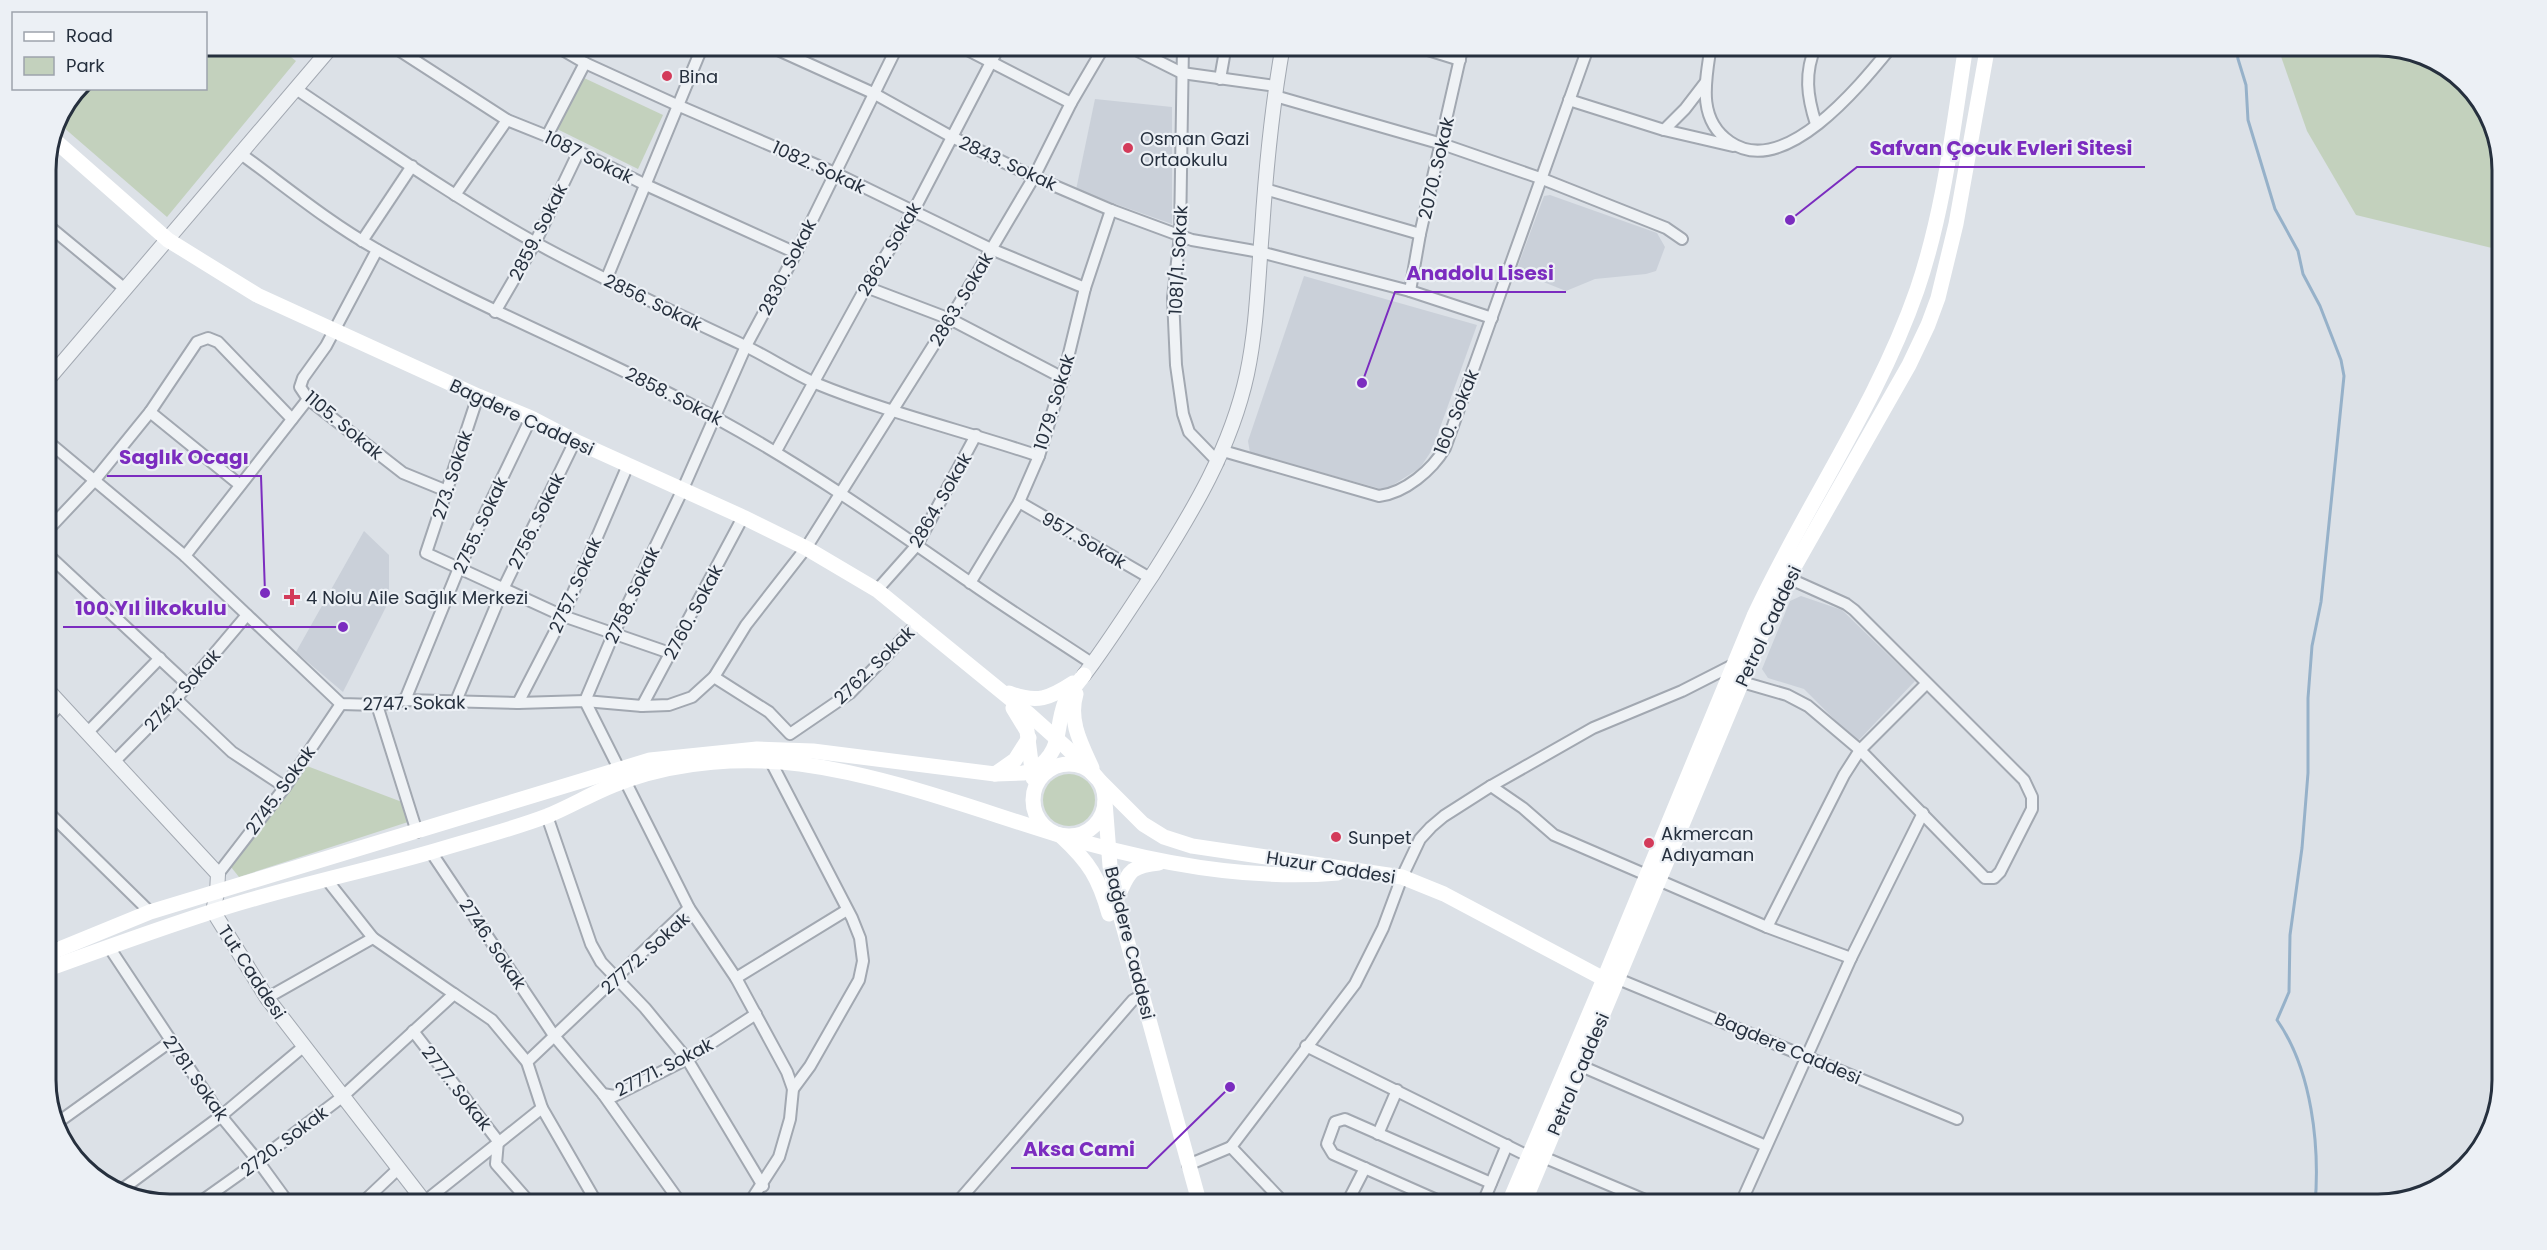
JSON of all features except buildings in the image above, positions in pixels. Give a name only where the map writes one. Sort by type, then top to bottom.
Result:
[{"type":"main road","points":[[1653,878],[1735,664],[1775,571],[1867,402],[1896,342],[1916,292],[1933,241],[1944,190],[1964,56]]},
{"type":"main road","name":"Petrol Caddesi","points":[[1525,1195],[1535,1156],[1581,1066],[1611,979],[1653,878],[1788,578],[1910,364],[1933,312],[1956,224],[1986,56]]},
{"type":"main road","name":"Bagdere Caddesi","points":[[58,143],[168,240],[257,295],[531,418],[575,441],[806,548],[877,590],[998,689]]},
{"type":"main road","points":[[998,689],[1024,699],[1046,698],[1057,694],[1089,669]]},
{"type":"main road","points":[[1032,772],[1049,758],[1058,739],[1065,702],[1089,669]]},
{"type":"main road","points":[[998,689],[1024,723],[1029,738],[1034,791],[1033,805],[1037,818],[1047,829],[1060,835],[1074,836],[1087,831],[1101,816],[1105,802],[1103,788],[1077,732],[1073,716],[1075,696],[1089,669]]},
{"type":"main road","points":[[998,689],[1058,739],[1096,776]]},
{"type":"main road","points":[[994,774],[1015,760],[1029,738]]},
{"type":"main road","points":[[56,966],[213,911],[431,852],[547,816],[650,760],[758,748],[994,774],[1032,772],[1071,764],[1084,767],[1096,776]]},
{"type":"main road","points":[[56,951],[150,912],[576,785],[622,774],[711,763],[801,764],[899,785],[1060,835],[1172,862],[1233,871],[1303,876],[1371,871]]},
{"type":"main road","points":[[1034,791],[1040,778],[1050,769]]},
{"type":"main road","name":"Huzur Caddesi","points":[[1096,776],[1139,821],[1160,835],[1178,842],[1402,877],[1444,894],[1611,979]]},
{"type":"main road","name":"Bağdere Caddesi","points":[[1105,802],[1108,848],[1116,900],[1138,997]]},
{"type":"main road","name":"Bağdere Caddesi","points":[[1060,835],[1082,856],[1097,878],[1155,1048],[1188,1165],[1193,1195]]},
{"type":"main road","points":[[1116,900],[1135,868],[1141,865],[1172,862]]},
{"type":"main road","points":[[1514,1195],[1535,1156],[1611,979]]},
{"type":"street","points":[[56,370],[324,56]]},
{"type":"street","name":"1087 Sokak","points":[[408,56],[507,120],[548,136],[646,185],[796,253]]},
{"type":"street","name":"1082. Sokak","points":[[573,56],[677,105],[835,173],[991,249],[1085,288]]},
{"type":"street","points":[[606,280],[698,56]]},
{"type":"street","name":"2843. Sokak","points":[[800,56],[952,137],[1034,177],[1111,210],[1192,240],[1260,252],[1410,291],[1492,318]]},
{"type":"street","name":"2830. Sokak","points":[[682,491],[746,346],[796,253],[892,56]]},
{"type":"street","points":[[977,56],[1071,103]]},
{"type":"street","name":"2862. Sokak","points":[[776,451],[866,287],[913,212],[994,56]]},
{"type":"street","name":"2863. Sokak","points":[[806,548],[890,411],[950,319],[1034,177],[1071,103],[1099,56]]},
{"type":"street","points":[[1147,56],[1182,74],[1276,91],[1442,144],[1540,178],[1666,228],[1682,239]]},
{"type":"street","name":"1081/1. Sokak","points":[[1183,56],[1180,235],[1173,298],[1176,365],[1183,414],[1189,432],[1220,456]]},
{"type":"street","points":[[1220,80],[1224,56]]},
{"type":"street","points":[[1089,669],[1116,632],[1184,525],[1220,456],[1234,422],[1247,374],[1256,312],[1265,189],[1282,56]]},
{"type":"street","points":[[1447,56],[1460,60]]},
{"type":"street","name":"2070. Sokak","points":[[1410,291],[1420,234],[1461,56]]},
{"type":"street","name":"160. Sokak","points":[[1220,456],[1379,496],[1391,493],[1430,471],[1442,455],[1583,56]]},
{"type":"street","points":[[1710,56],[1706,102],[1713,124],[1729,142],[1746,150]]},
{"type":"street","points":[[1812,56],[1807,85],[1816,124]]},
{"type":"street","points":[[1569,100],[1664,129],[1746,150],[1764,152],[1782,147],[1816,124],[1853,92],[1884,56]]},
{"type":"street","points":[[548,136],[585,63]]},
{"type":"street","points":[[1664,129],[1682,112],[1706,82]]},
{"type":"street","name":"2856. Sokak","points":[[296,89],[455,195],[535,243],[606,280],[746,346],[814,382],[890,411],[976,435],[1039,456]]},
{"type":"street","points":[[455,195],[507,120]]},
{"type":"street","name":"2859. Sokak","points":[[495,312],[535,243],[579,151]]},
{"type":"street","name":"2858. Sokak","points":[[241,154],[377,250],[495,312],[587,352],[714,416],[776,451],[840,491],[1089,669]]},
{"type":"street","points":[[362,241],[412,166]]},
{"type":"street","points":[[1265,189],[1420,234]]},
{"type":"street","name":"1079. Sokak","points":[[970,583],[1019,502],[1039,456],[1064,378],[1085,288],[1111,210]]},
{"type":"street","points":[[56,234],[125,289]]},
{"type":"street","points":[[334,331],[377,250]]},
{"type":"street","points":[[866,287],[950,319],[1064,378]]},
{"type":"street","name":"1105. Sokak","points":[[334,331],[303,378],[300,387],[308,399],[403,473],[447,491]]},
{"type":"street","points":[[56,521],[94,481],[150,412],[197,342],[208,338],[218,342],[292,419]]},
{"type":"street","name":"273. Sokak","points":[[459,568],[426,553],[478,396]]},
{"type":"street","points":[[185,556],[308,399]]},
{"type":"street","points":[[150,412],[240,486]]},
{"type":"street","name":"2755. Sokak","points":[[405,700],[459,568],[531,418]]},
{"type":"street","name":"2864. Sokak","points":[[877,590],[917,545],[976,435]]},
{"type":"street","name":"2756. Sokak","points":[[456,701],[503,589],[575,441]]},
{"type":"street","name":"2747. Sokak","points":[[56,448],[185,556],[341,704],[377,705],[405,700],[518,703],[585,700],[642,706],[669,705],[692,697],[714,677]]},
{"type":"street","name":"2757. Sokak","points":[[518,703],[563,616],[628,465]]},
{"type":"street","name":"2758. Sokak","points":[[585,700],[613,635],[682,491]]},
{"type":"street","name":"957. Sokak","points":[[1019,502],[1150,578]]},
{"type":"street","name":"2760. Sokak","points":[[642,706],[743,518]]},
{"type":"street","points":[[791,750],[790,734],[769,712],[714,677],[746,625],[806,548]]},
{"type":"street","points":[[56,562],[188,685]]},
{"type":"street","points":[[459,568],[563,616],[670,653]]},
{"type":"street","points":[[1742,682],[1787,695],[1802,702],[1860,750],[1989,880],[1994,879],[2000,872],[2032,809],[2032,797],[2024,780],[1846,604],[1788,578]]},
{"type":"street","name":"2742. Sokak","points":[[114,762],[176,699],[247,615]]},
{"type":"street","name":"2762. Sokak","points":[[790,734],[850,693],[918,622]]},
{"type":"street","points":[[87,733],[159,658]]},
{"type":"street","points":[[1188,1165],[1230,1147],[1354,984],[1366,965],[1383,928],[1402,877],[1420,839],[1431,827],[1491,786],[1593,728],[1682,690],[1735,664]]},
{"type":"street","points":[[1767,927],[1844,775],[1860,750],[1926,684]]},
{"type":"street","points":[[56,699],[218,874]]},
{"type":"street","points":[[176,699],[232,752],[285,787]]},
{"type":"street","points":[[585,700],[690,908]]},
{"type":"street","points":[[56,709],[61,704]]},
{"type":"street","name":"2745. Sokak","points":[[218,874],[285,787],[341,704]]},
{"type":"street","points":[[377,705],[417,832]]},
{"type":"street","points":[[756,1195],[784,1145],[793,1089],[810,1066],[859,980],[863,960],[860,938],[847,910],[771,762]]},
{"type":"street","points":[[1491,786],[1523,808],[1554,835],[1767,927],[1851,957]]},
{"type":"street","points":[[1744,1195],[1851,957],[1869,926],[1923,813]]},
{"type":"street","points":[[547,816],[591,944],[601,962],[645,1008],[687,1059],[763,1186]]},
{"type":"street","points":[[56,821],[150,912]]},
{"type":"street","name":"2746. Sokak","points":[[431,852],[555,1037]]},
{"type":"street","name":"Tut Caddesi","points":[[218,874],[213,911],[267,998],[419,1195]]},
{"type":"street","points":[[327,880],[373,938],[492,1020],[527,1062],[542,1108],[592,1195]]},
{"type":"street","name":"27772. Sokak","points":[[527,1062],[690,908],[736,978],[787,1072],[793,1089]]},
{"type":"street","points":[[736,978],[847,910]]},
{"type":"street","points":[[267,998],[373,938]]},
{"type":"street","name":"2781. Sokak","points":[[109,947],[221,1116],[283,1195]]},
{"type":"street","name":"Bagdere Caddesi","points":[[1611,979],[1807,1056],[1958,1119]]},
{"type":"street","name":"2720. Sokak","points":[[212,1195],[342,1097],[454,994]]},
{"type":"street","points":[[964,1195],[1138,997]]},
{"type":"street","name":"27771. Sokak","points":[[555,1037],[603,1094],[614,1096],[687,1059],[756,1014]]},
{"type":"street","name":"2777. Sokak","points":[[413,1030],[498,1141],[496,1164],[523,1195]]},
{"type":"street","points":[[63,1119],[171,1042]]},
{"type":"street","points":[[1305,1046],[1507,1145],[1632,1195]]},
{"type":"street","points":[[127,1186],[221,1116],[303,1047]]},
{"type":"street","points":[[1581,1066],[1766,1146]]},
{"type":"street","points":[[1378,1134],[1398,1090]]},
{"type":"street","points":[[603,1094],[675,1195]]},
{"type":"street","points":[[434,1195],[498,1141],[542,1108]]},
{"type":"street","points":[[1426,1195],[1329,1150],[1327,1144],[1335,1122],[1345,1119],[1491,1183]]},
{"type":"street","points":[[1486,1195],[1507,1145]]},
{"type":"street","points":[[1230,1147],[1276,1195]]},
{"type":"street","points":[[1354,1195],[1365,1168]]},
{"type":"street","points":[[371,1195],[398,1169]]},
{"type":"shaded area","name":"Osman Gazi Ortaokulu","points":[[1095,99],[1172,107],[1172,224],[1076,190]]},
{"type":"shaded area","points":[[1550,195],[1657,233],[1665,247],[1656,271],[1595,279],[1566,291],[1516,271],[1544,196]]},
{"type":"shaded area","points":[[1304,276],[1477,325],[1432,450],[1420,468],[1385,490],[1250,453],[1248,441]]},
{"type":"shaded area","points":[[364,531],[389,555],[389,601],[343,692],[296,652]]},
{"type":"shaded area","points":[[1801,596],[1842,610],[1915,681],[1857,742],[1804,689],[1768,678],[1762,669],[1790,601]]},
{"type":"green space","points":[[207,56],[290,56],[296,61],[167,217],[64,127],[79,100],[88,90],[207,90]]},
{"type":"green space","points":[[2281,56],[2392,56],[2421,64],[2441,75],[2463,94],[2480,119],[2485,133],[2491,162],[2491,248],[2356,215],[2307,131]]},
{"type":"green space","points":[[582,77],[663,115],[638,169],[557,129]]},
{"type":"green space","points":[[307,766],[402,802],[408,822],[239,877],[231,867]]},
{"type":"green space","points":[[1064,774],[1074,774],[1088,781],[1095,800],[1088,819],[1074,826],[1064,826],[1054,822],[1047,815],[1043,805],[1043,795],[1047,785],[1054,778]]},
{"type":"waterway","points":[[2238,56],[2246,85],[2248,120],[2275,209],[2298,251],[2303,274],[2320,306],[2341,360],[2344,376],[2321,602],[2312,646],[2308,698],[2308,773],[2302,848],[2290,935],[2289,992],[2277,1020],[2289,1040],[2306,1085],[2314,1134],[2315,1195]]},
{"type":"place","name":"Bina","points":[[667,76]]},
{"type":"place","name":"Osman Gazi Ortaokulu","points":[[1128,148]]},
{"type":"place","name":"Safvan Çocuk Evleri Sitesi","points":[[1790,220]]},
{"type":"place","name":"Anadolu Lisesi","points":[[1362,383]]},
{"type":"place","name":"Saglık Ocagı","points":[[265,593]]},
{"type":"place","name":"4 Nolu Aile Sağlık Merkezi","points":[[292,597]]},
{"type":"place","name":"100.Yıl İlkokulu","points":[[343,627]]},
{"type":"place","name":"Sunpet","points":[[1336,837]]},
{"type":"place","name":"Akmercan Adıyaman","points":[[1649,843]]},
{"type":"place","name":"Aksa Cami","points":[[1230,1087]]}]
